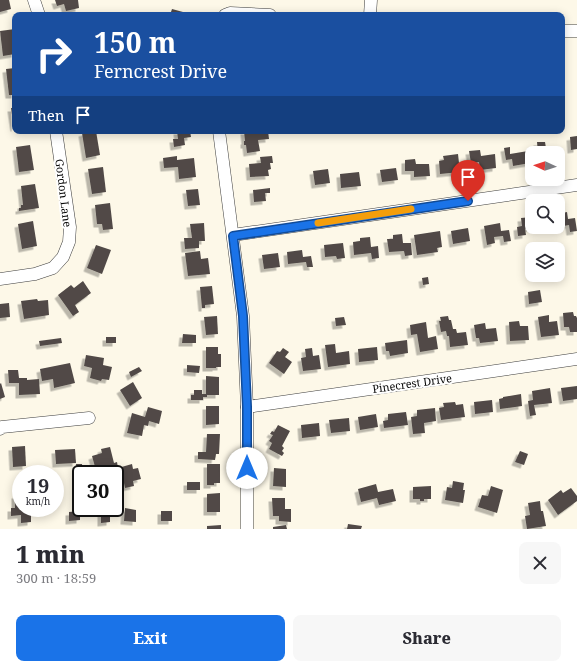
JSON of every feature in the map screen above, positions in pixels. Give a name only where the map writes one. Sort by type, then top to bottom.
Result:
[{"type":"street","points":[[34,0],[38,12]]},
{"type":"street","points":[[370,12],[371,0]]},
{"type":"street","points":[[565,30],[577,31]]},
{"type":"street","name":"Gordon Lane","points":[[0,279],[35,274],[53,268],[63,256],[69,242],[70,226],[56,134]]},
{"type":"street","points":[[219,134],[243,316],[247,407],[247,529]]},
{"type":"street","points":[[233,236],[577,185]]},
{"type":"street","name":"Pinecrest Drive","points":[[247,407],[577,359]]},
{"type":"street","points":[[0,429],[2,427],[89,418]]},
{"type":"building","points":[[0,0],[9,0],[11,9],[0,12]]},
{"type":"building","points":[[55,0],[78,0],[79,8],[66,11],[64,4],[57,6]]},
{"type":"building","points":[[172,9],[183,12],[171,12]]},
{"type":"building","points":[[12,29],[12,54],[3,56],[0,31]]},
{"type":"building","points":[[12,68],[12,95],[9,95],[6,69]]},
{"type":"building","points":[[82,134],[96,134],[100,155],[86,158]]},
{"type":"building","points":[[177,134],[190,134],[191,137],[184,138],[185,145],[174,147],[173,139],[178,139]]},
{"type":"building","points":[[244,134],[268,134],[269,139],[258,140],[260,151],[247,153],[246,145],[244,145]]},
{"type":"building","points":[[577,136],[577,149],[571,150],[570,137]]},
{"type":"building","points":[[537,142],[545,142],[546,146],[537,146]]},
{"type":"building","points":[[30,145],[34,170],[19,172],[16,147]]},
{"type":"building","points":[[510,147],[510,154],[525,152],[525,164],[513,166],[512,159],[506,160],[504,148]]},
{"type":"building","points":[[480,150],[481,156],[495,154],[496,168],[480,170],[479,162],[471,163],[469,151]]},
{"type":"building","points":[[458,154],[460,172],[440,174],[439,161],[444,160],[443,156]]},
{"type":"building","points":[[177,156],[177,160],[194,158],[196,177],[179,179],[178,167],[164,168],[163,158]]},
{"type":"building","points":[[272,156],[273,163],[270,163],[271,169],[268,170],[269,176],[250,177],[249,164],[261,163],[260,157]]},
{"type":"building","points":[[415,159],[416,164],[429,164],[430,176],[414,177],[414,171],[405,171],[405,160]]},
{"type":"building","points":[[103,167],[106,192],[92,194],[88,169]]},
{"type":"building","points":[[396,168],[398,180],[382,182],[380,170]]},
{"type":"building","points":[[328,169],[330,183],[315,185],[313,171]]},
{"type":"building","points":[[359,172],[361,186],[341,188],[340,174]]},
{"type":"building","points":[[35,184],[39,208],[19,211],[21,205],[23,205],[21,186]]},
{"type":"building","points":[[270,188],[270,193],[265,193],[266,201],[254,202],[253,190]]},
{"type":"building","points":[[198,189],[200,205],[188,206],[186,190]]},
{"type":"building","points":[[110,203],[113,229],[103,230],[102,224],[97,224],[95,205]]},
{"type":"building","points":[[565,212],[567,212],[568,219],[575,218],[577,231],[570,232],[569,225],[565,226]]},
{"type":"building","points":[[521,218],[525,218],[526,235],[518,236],[517,227],[522,226]]},
{"type":"building","points":[[33,221],[37,246],[22,249],[18,224]]},
{"type":"building","points":[[204,223],[205,241],[199,241],[199,248],[185,249],[184,238],[192,238],[190,224]]},
{"type":"building","points":[[500,223],[501,231],[509,230],[511,241],[504,242],[503,236],[494,237],[495,243],[487,245],[484,226]]},
{"type":"building","points":[[468,228],[470,241],[453,244],[451,231]]},
{"type":"building","points":[[440,231],[442,247],[437,248],[438,252],[417,255],[414,235]]},
{"type":"building","points":[[402,234],[403,243],[411,243],[412,255],[405,256],[404,251],[389,252],[387,239],[393,239],[393,235]]},
{"type":"building","points":[[370,237],[371,247],[378,246],[379,258],[372,259],[371,253],[354,255],[353,242],[360,241],[360,238]]},
{"type":"building","points":[[343,243],[345,258],[337,259],[336,256],[325,257],[324,245]]},
{"type":"building","points":[[96,245],[111,250],[102,274],[87,268]]},
{"type":"building","points":[[302,250],[303,257],[311,256],[313,267],[307,267],[306,262],[288,264],[287,252]]},
{"type":"building","points":[[200,251],[201,259],[208,258],[210,274],[188,276],[185,253]]},
{"type":"building","points":[[278,253],[280,267],[264,269],[262,255]]},
{"type":"building","points":[[428,277],[429,284],[423,285],[422,278]]},
{"type":"building","points":[[83,281],[91,293],[75,305],[79,312],[73,316],[58,295],[71,285],[74,288]]},
{"type":"building","points":[[212,286],[214,304],[205,305],[205,308],[202,308],[200,287]]},
{"type":"building","points":[[540,290],[542,302],[529,304],[528,292]]},
{"type":"building","points":[[37,299],[38,301],[48,300],[49,315],[24,319],[21,301]]},
{"type":"building","points":[[9,303],[10,317],[0,318],[0,304]]},
{"type":"building","points":[[573,312],[574,316],[577,318],[577,332],[570,332],[569,327],[564,327],[563,313]]},
{"type":"building","points":[[549,315],[549,322],[557,321],[559,335],[541,337],[538,317]]},
{"type":"building","points":[[217,316],[218,334],[206,335],[204,317]]},
{"type":"building","points":[[448,316],[449,320],[451,320],[453,329],[456,329],[457,333],[466,332],[468,345],[450,347],[449,336],[447,336],[446,331],[441,332],[439,321],[441,321],[440,317]]},
{"type":"building","points":[[344,317],[346,325],[336,326],[335,318]]},
{"type":"building","points":[[519,321],[520,326],[528,326],[529,340],[510,341],[509,322]]},
{"type":"building","points":[[426,322],[428,338],[436,336],[438,349],[420,352],[417,334],[411,335],[410,325]]},
{"type":"building","points":[[485,323],[486,329],[496,328],[498,341],[480,343],[479,338],[476,338],[474,325]]},
{"type":"building","points":[[183,334],[196,335],[196,343],[182,343]]},
{"type":"building","points":[[106,337],[116,337],[116,343],[106,343]]},
{"type":"building","points":[[61,338],[62,343],[40,346],[39,341]]},
{"type":"building","points":[[407,340],[408,353],[390,356],[389,351],[386,351],[385,343]]},
{"type":"building","points":[[335,344],[336,353],[349,351],[350,364],[328,367],[325,345]]},
{"type":"building","points":[[206,347],[218,347],[218,354],[221,354],[221,367],[206,368]]},
{"type":"building","points":[[377,347],[378,360],[359,362],[358,349]]},
{"type":"building","points":[[283,348],[289,352],[285,357],[292,362],[284,374],[269,363],[277,351],[280,352]]},
{"type":"building","points":[[312,348],[313,356],[319,355],[321,369],[303,371],[301,358],[306,357],[305,349]]},
{"type":"building","points":[[86,355],[104,358],[103,365],[112,367],[109,380],[102,379],[101,381],[90,378],[92,368],[84,366]]},
{"type":"building","points":[[70,363],[75,383],[54,388],[53,379],[42,381],[40,369]]},
{"type":"building","points":[[187,365],[200,366],[199,373],[187,372]]},
{"type":"building","points":[[139,367],[142,371],[131,377],[129,372]]},
{"type":"building","points":[[8,370],[18,370],[19,378],[27,378],[27,380],[39,379],[40,394],[19,395],[19,383],[9,383]]},
{"type":"building","points":[[206,376],[219,377],[219,395],[207,395],[207,397],[203,397],[203,400],[191,400],[191,395],[194,395],[194,390],[202,390],[202,394],[206,394]]},
{"type":"building","points":[[133,382],[142,398],[130,406],[120,390]]},
{"type":"building","points":[[1,383],[5,397],[0,399],[0,384]]},
{"type":"building","points":[[577,386],[577,399],[563,401],[561,388]]},
{"type":"building","points":[[550,388],[552,403],[534,405],[536,415],[530,416],[528,401],[533,400],[532,391]]},
{"type":"building","points":[[521,394],[522,406],[500,409],[499,399]]},
{"type":"building","points":[[492,400],[493,412],[475,414],[474,402]]},
{"type":"building","points":[[455,402],[456,405],[463,404],[465,417],[441,420],[439,408],[444,407],[443,403]]},
{"type":"building","points":[[206,406],[219,406],[219,424],[206,425]]},
{"type":"building","points":[[148,407],[162,411],[159,424],[149,421],[148,426],[144,425],[142,436],[127,433],[132,413],[145,417]]},
{"type":"building","points":[[435,408],[436,421],[424,423],[425,433],[413,434],[411,417],[417,416],[417,410]]},
{"type":"building","points":[[406,412],[408,425],[384,428],[383,421],[388,420],[388,414]]},
{"type":"building","points":[[376,414],[378,427],[360,430],[358,417]]},
{"type":"building","points":[[349,418],[350,431],[331,433],[329,420]]},
{"type":"building","points":[[319,423],[320,436],[302,438],[301,425]]},
{"type":"building","points":[[278,425],[290,431],[282,446],[284,448],[282,451],[284,453],[282,456],[269,449],[272,443],[269,441],[273,435],[270,434],[272,431],[274,432]]},
{"type":"building","points":[[207,434],[220,434],[219,454],[216,454],[215,460],[198,459],[198,452],[206,452]]},
{"type":"building","points":[[25,446],[26,465],[13,465],[12,447]]},
{"type":"building","points":[[110,447],[114,463],[117,462],[118,465],[94,465],[92,456],[102,453],[101,449]]},
{"type":"building","points":[[75,449],[76,463],[56,464],[55,450]]},
{"type":"building","points":[[520,451],[528,454],[524,465],[515,462]]},
{"type":"building","points":[[132,464],[133,469],[138,468],[141,479],[133,481],[134,486],[125,488],[124,466]]},
{"type":"building","points":[[207,464],[220,464],[220,483],[207,485]]},
{"type":"building","points":[[274,468],[286,469],[286,487],[273,486]]},
{"type":"building","points":[[453,481],[464,483],[463,490],[465,490],[463,503],[445,500],[447,487],[452,488]]},
{"type":"building","points":[[187,482],[200,482],[200,490],[187,490]]},
{"type":"building","points":[[376,484],[378,492],[393,489],[396,501],[379,505],[377,498],[361,502],[358,489]]},
{"type":"building","points":[[431,486],[431,499],[424,499],[424,501],[420,501],[420,499],[413,499],[413,487]]},
{"type":"building","points":[[491,486],[503,490],[497,513],[478,507],[482,495],[488,496]]},
{"type":"building","points":[[571,488],[577,496],[577,501],[558,515],[548,500],[561,490],[563,493]]},
{"type":"building","points":[[220,493],[220,512],[207,512],[207,494]]},
{"type":"building","points":[[272,498],[285,498],[285,509],[291,509],[291,522],[279,521],[279,516],[273,516]]},
{"type":"building","points":[[540,501],[541,511],[543,511],[546,526],[527,529],[525,516],[530,515],[528,503]]},
{"type":"building","points":[[125,508],[136,510],[136,522],[124,521]]},
{"type":"building","points":[[161,511],[172,511],[172,521],[161,521]]},
{"type":"building","points":[[69,512],[72,512],[72,517],[80,517],[80,520],[69,521]]},
{"type":"building","points":[[21,517],[31,517],[31,522],[21,523]]},
{"type":"building","points":[[101,517],[110,517],[110,522],[101,523]]},
{"type":"building","points":[[348,524],[362,526],[361,529],[347,529]]},
{"type":"building","points":[[221,525],[221,529],[207,529],[207,526]]},
{"type":"building","points":[[286,525],[287,529],[273,529],[273,527]]},
{"type":"slow traffic","points":[[318,223],[411,209]]},
{"type":"route","points":[[247,468],[247,407],[243,316],[233,236],[468,201]]}]
